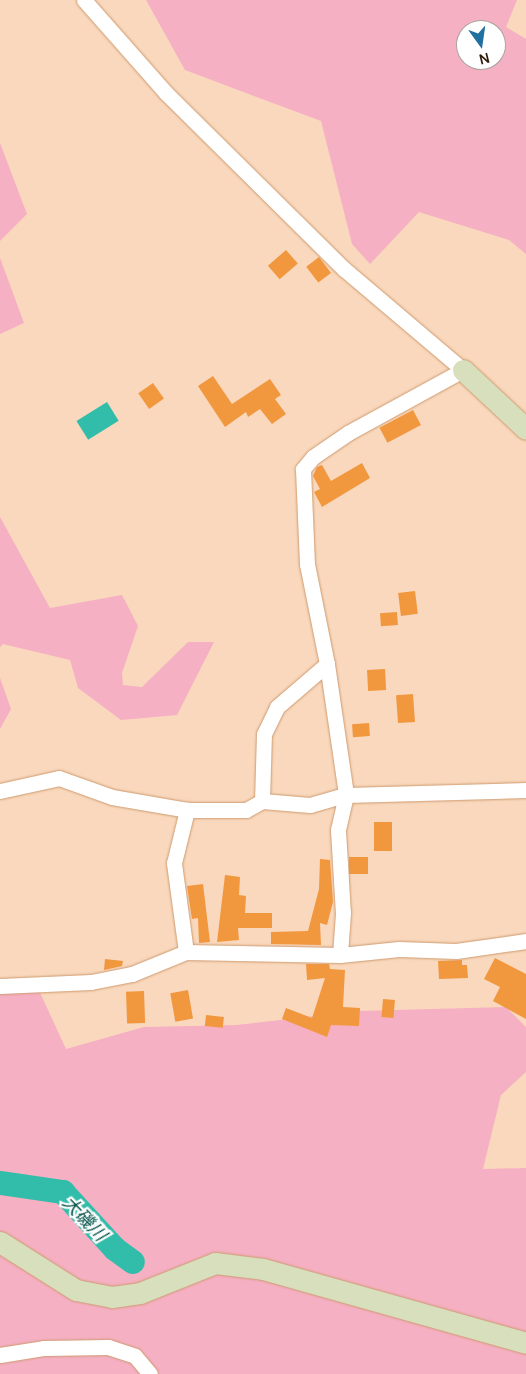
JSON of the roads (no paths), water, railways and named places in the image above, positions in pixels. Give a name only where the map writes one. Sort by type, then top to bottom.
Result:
[{"type":"street","points":[[84,0],[166,93],[344,269],[462,370],[526,429]]},
{"type":"street","points":[[340,955],[343,913],[338,830],[346,795],[327,664],[307,564],[304,469],[313,458],[348,433],[462,370]]},
{"type":"street","points":[[262,801],[264,734],[277,706],[327,664]]},
{"type":"street","points":[[0,791],[59,778],[112,796],[188,810],[246,810],[262,801],[310,805],[346,795],[526,790]]},
{"type":"street","points":[[186,952],[174,863],[188,810]]},
{"type":"street","points":[[0,986],[92,982],[132,974],[186,952],[340,955],[399,949],[456,950],[526,942]]},
{"type":"street","points":[[0,1242],[76,1290],[112,1297],[140,1293],[215,1263],[263,1268],[526,1343]]},
{"type":"street","points":[[0,1355],[44,1348],[108,1347],[135,1356],[150,1374]]},
{"type":"water","points":[[107,402],[119,421],[88,440],[76,421]]},
{"type":"waterway","name":"大磯川","points":[[0,1183],[63,1192],[115,1249],[133,1262]]}]
